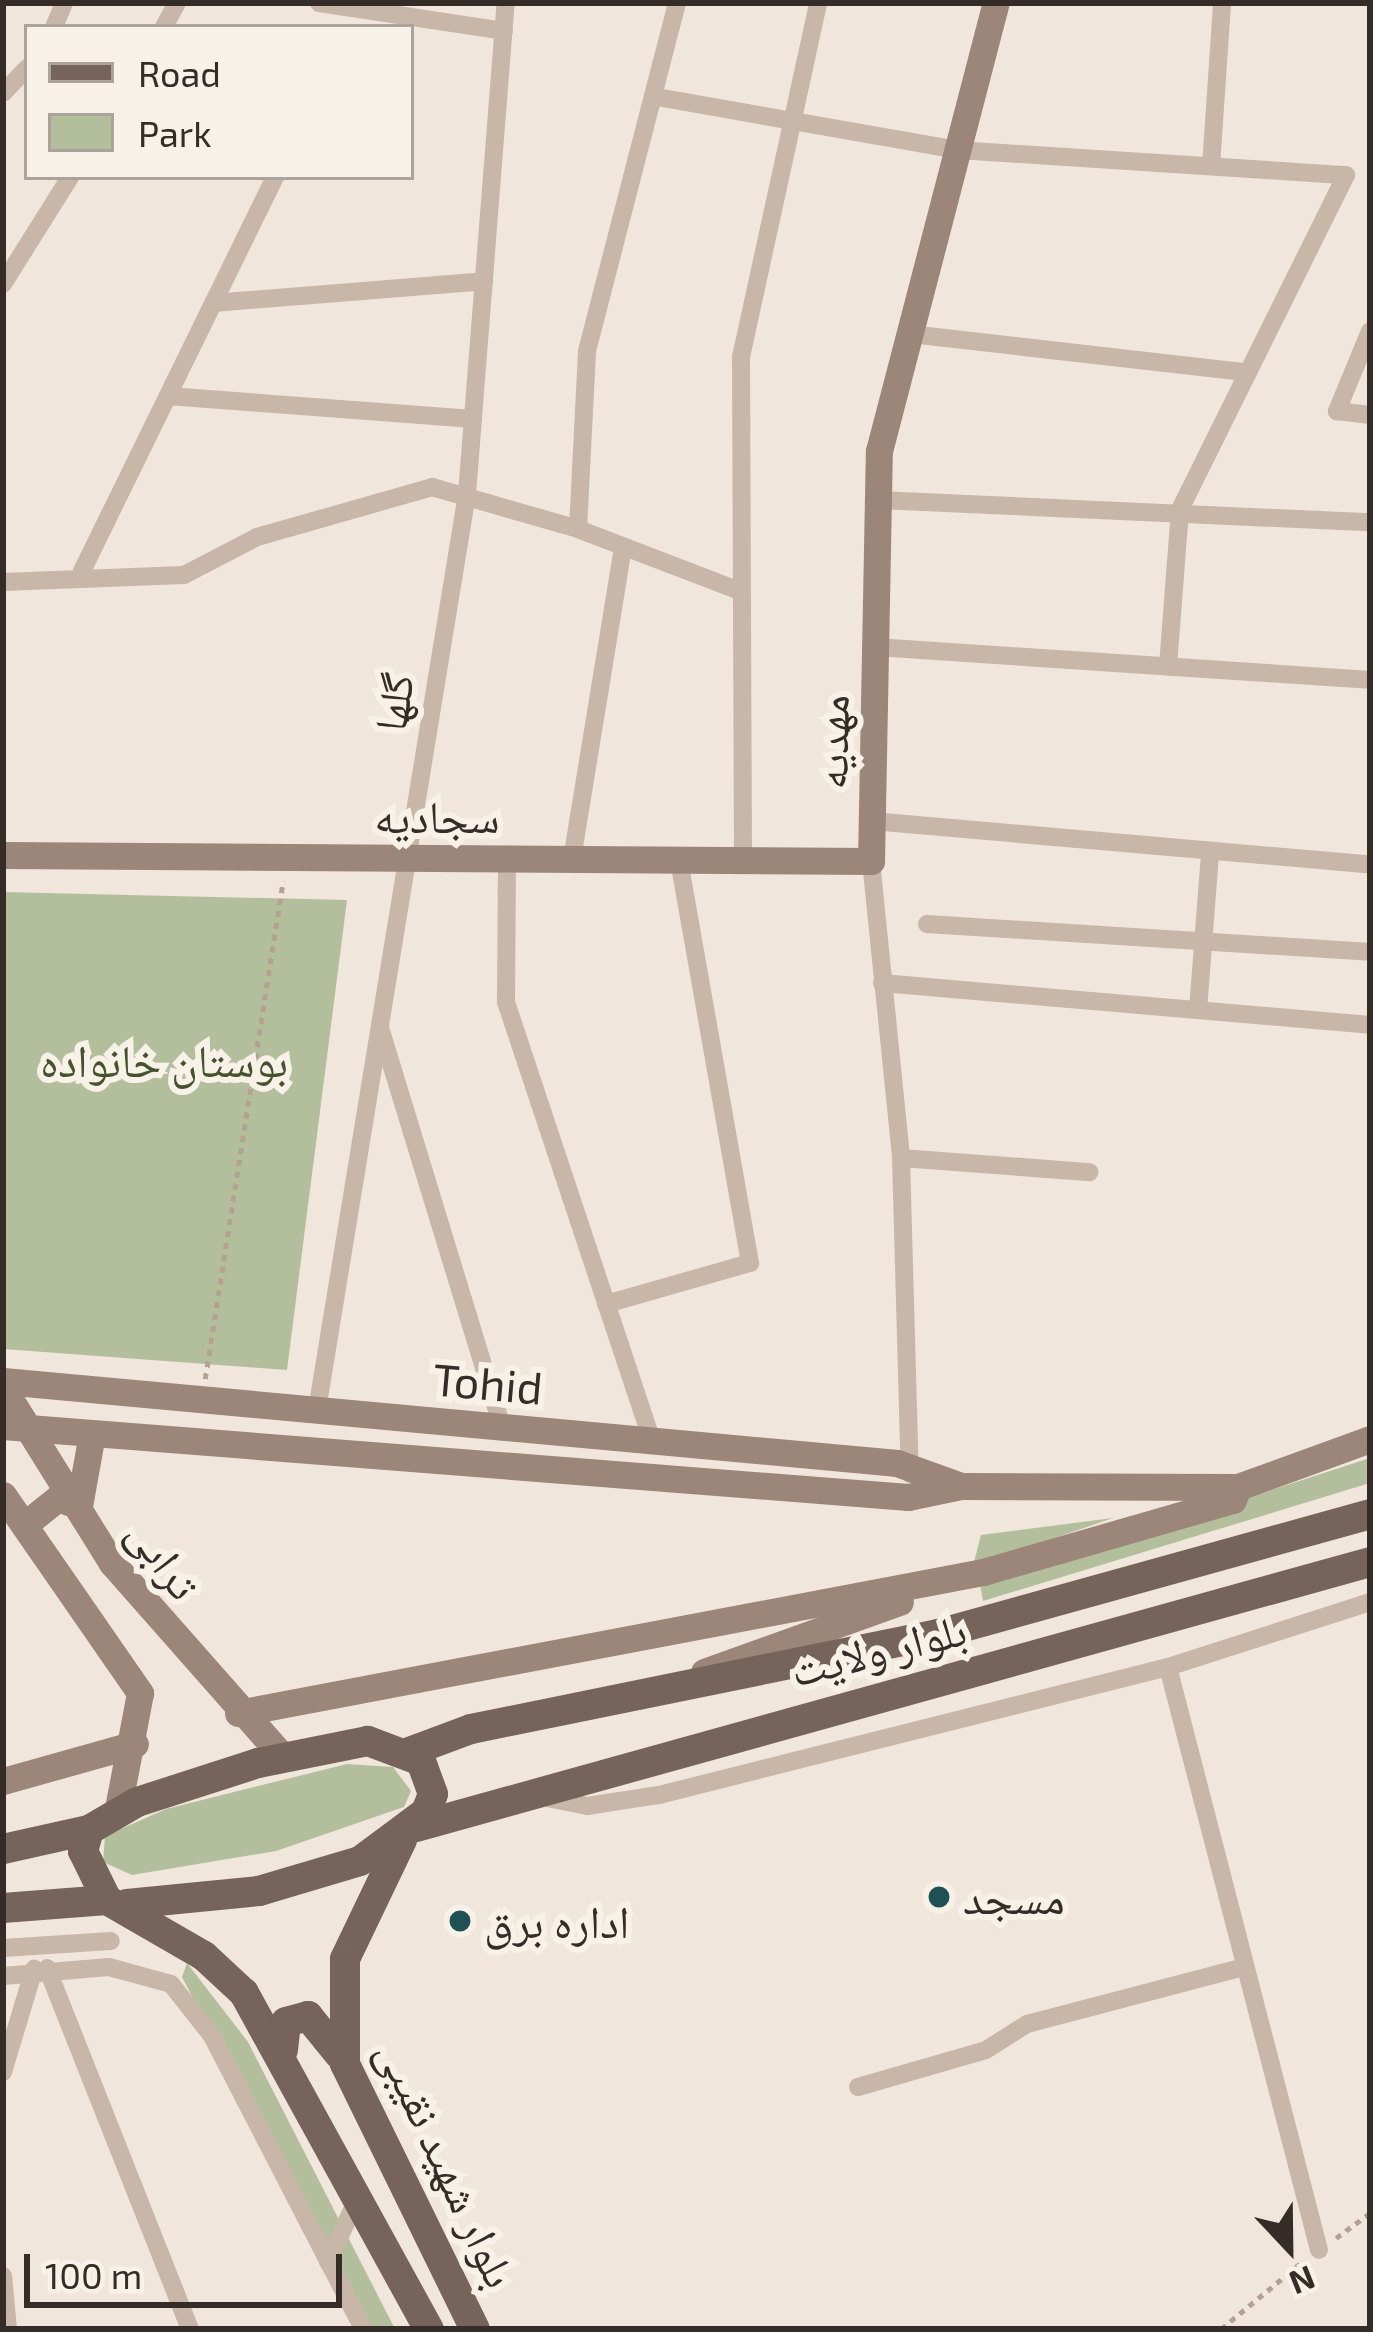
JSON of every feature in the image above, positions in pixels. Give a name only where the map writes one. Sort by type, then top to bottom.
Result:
[{"type":"main road","name":"مهدیه","points":[[871,861],[878,500],[910,334],[996,3]]},
{"type":"main road","name":"سجادیه","points":[[3,856],[871,861]]},
{"type":"main road","name":"Tohid","points":[[3,1385],[651,1439],[910,1466],[961,1486]]},
{"type":"main road","name":"ترابی","points":[[3,1385],[12,1427],[238,1713],[284,1758]]},
{"type":"main road","name":"Tohid","points":[[12,1427],[908,1497],[961,1486],[1238,1487]]},
{"type":"main road","points":[[24,1526],[36,1506],[79,1506],[92,1434]]},
{"type":"main road","points":[[615,1704],[982,1572],[1234,1500],[1238,1487],[1370,1438]]},
{"type":"main road","points":[[3,1495],[140,1693],[135,1744],[117,1814]]},
{"type":"main road","name":"بلوار ولایت","points":[[409,1752],[938,1634],[1370,1514]]},
{"type":"main road","name":"بلوار ولایت","points":[[116,1902],[296,1883],[408,1832],[519,1792],[1370,1562]]},
{"type":"main road","points":[[238,1713],[982,1572]]},
{"type":"main road","points":[[3,1849],[89,1830],[117,1814],[284,1758],[368,1741],[409,1752]]},
{"type":"main road","points":[[3,1780],[135,1744]]},
{"type":"main road","name":"بلوار شهید نقیبی","points":[[409,1752],[433,1794],[353,1924],[338,2012],[345,2064],[475,2329]]},
{"type":"main road","points":[[89,1830],[87,1870],[116,1902]]},
{"type":"main road","points":[[3,1908],[116,1902]]},
{"type":"main road","name":"بلوار شهید نقیبی","points":[[116,1902],[218,1968],[283,2050],[429,2329]]},
{"type":"main road","points":[[283,2050],[286,2022],[308,2016],[345,2064]]},
{"type":"street","points":[[319,3],[351,21],[397,24]]},
{"type":"street","name":"گلها","points":[[316,1410],[467,494],[506,3]]},
{"type":"street","points":[[578,529],[587,352],[657,97],[677,3]]},
{"type":"street","points":[[743,860],[737,590],[741,357],[797,123],[818,3]]},
{"type":"street","points":[[1211,166],[1222,3]]},
{"type":"street","points":[[414,25],[504,31]]},
{"type":"street","points":[[3,93],[24,71]]},
{"type":"street","points":[[657,97],[957,150],[1346,175],[1180,510],[1168,667]]},
{"type":"street","points":[[3,284],[68,180]]},
{"type":"street","points":[[82,571],[274,180]]},
{"type":"street","points":[[213,303],[484,281]]},
{"type":"street","points":[[1370,331],[1336,411],[1370,416]]},
{"type":"street","points":[[910,334],[1245,372]]},
{"type":"street","points":[[168,396],[473,419]]},
{"type":"street","points":[[3,582],[82,571],[184,575],[257,537],[432,488],[467,494],[578,529],[737,590]]},
{"type":"street","points":[[878,500],[1370,522]]},
{"type":"street","points":[[572,859],[623,549]]},
{"type":"street","points":[[875,647],[1370,680]]},
{"type":"street","points":[[872,821],[1210,855],[1370,865]]},
{"type":"street","points":[[1198,1010],[1210,855]]},
{"type":"street","points":[[507,859],[506,1003],[651,1439]]},
{"type":"street","points":[[606,1304],[750,1263],[680,860]]},
{"type":"street","name":"مهدیه","points":[[871,861],[901,1158],[908,1497]]},
{"type":"street","points":[[927,923],[1370,952]]},
{"type":"street","points":[[882,983],[1370,1024]]},
{"type":"street","points":[[380,1027],[502,1426]]},
{"type":"street","points":[[901,1158],[1089,1172]]},
{"type":"street","points":[[519,1792],[587,1807],[659,1796],[1168,1667],[1370,1602]]},
{"type":"street","points":[[1168,1667],[1241,1969],[1318,2250]]},
{"type":"street","points":[[109,1967],[116,1902]]},
{"type":"street","points":[[3,1948],[111,1941]]},
{"type":"street","points":[[3,1976],[41,1968],[109,1967],[172,1984],[212,2036],[363,2329]]},
{"type":"street","points":[[3,2072],[41,1968]]},
{"type":"street","points":[[41,1968],[190,2329]]},
{"type":"street","points":[[858,2087],[986,2050],[1027,2024],[1241,1969]]},
{"type":"street","points":[[328,2262],[360,2193]]},
{"type":"street","points":[[3,2276],[8,2329]]},
{"type":"path","points":[[201,1399],[286,857]]},
{"type":"path","points":[[1221,2329],[1370,2213]]},
{"type":"green space","name":"بوستان خانواده","points":[[3,892],[347,900],[287,1370],[3,1349]]},
{"type":"green space","points":[[1370,1458],[1370,1483],[983,1601],[980,1585]]},
{"type":"green space","points":[[1113,1518],[973,1566],[981,1535]]},
{"type":"green space","points":[[347,1764],[393,1767],[411,1791],[404,1807],[276,1851],[132,1875],[103,1862],[105,1836],[166,1809]]},
{"type":"green space","points":[[187,1963],[248,2042],[395,2329],[364,2329],[182,1977]]},
{"type":"place","name":"مسجد","points":[[939,1897]]},
{"type":"place","name":"اداره برق","points":[[460,1921]]}]
